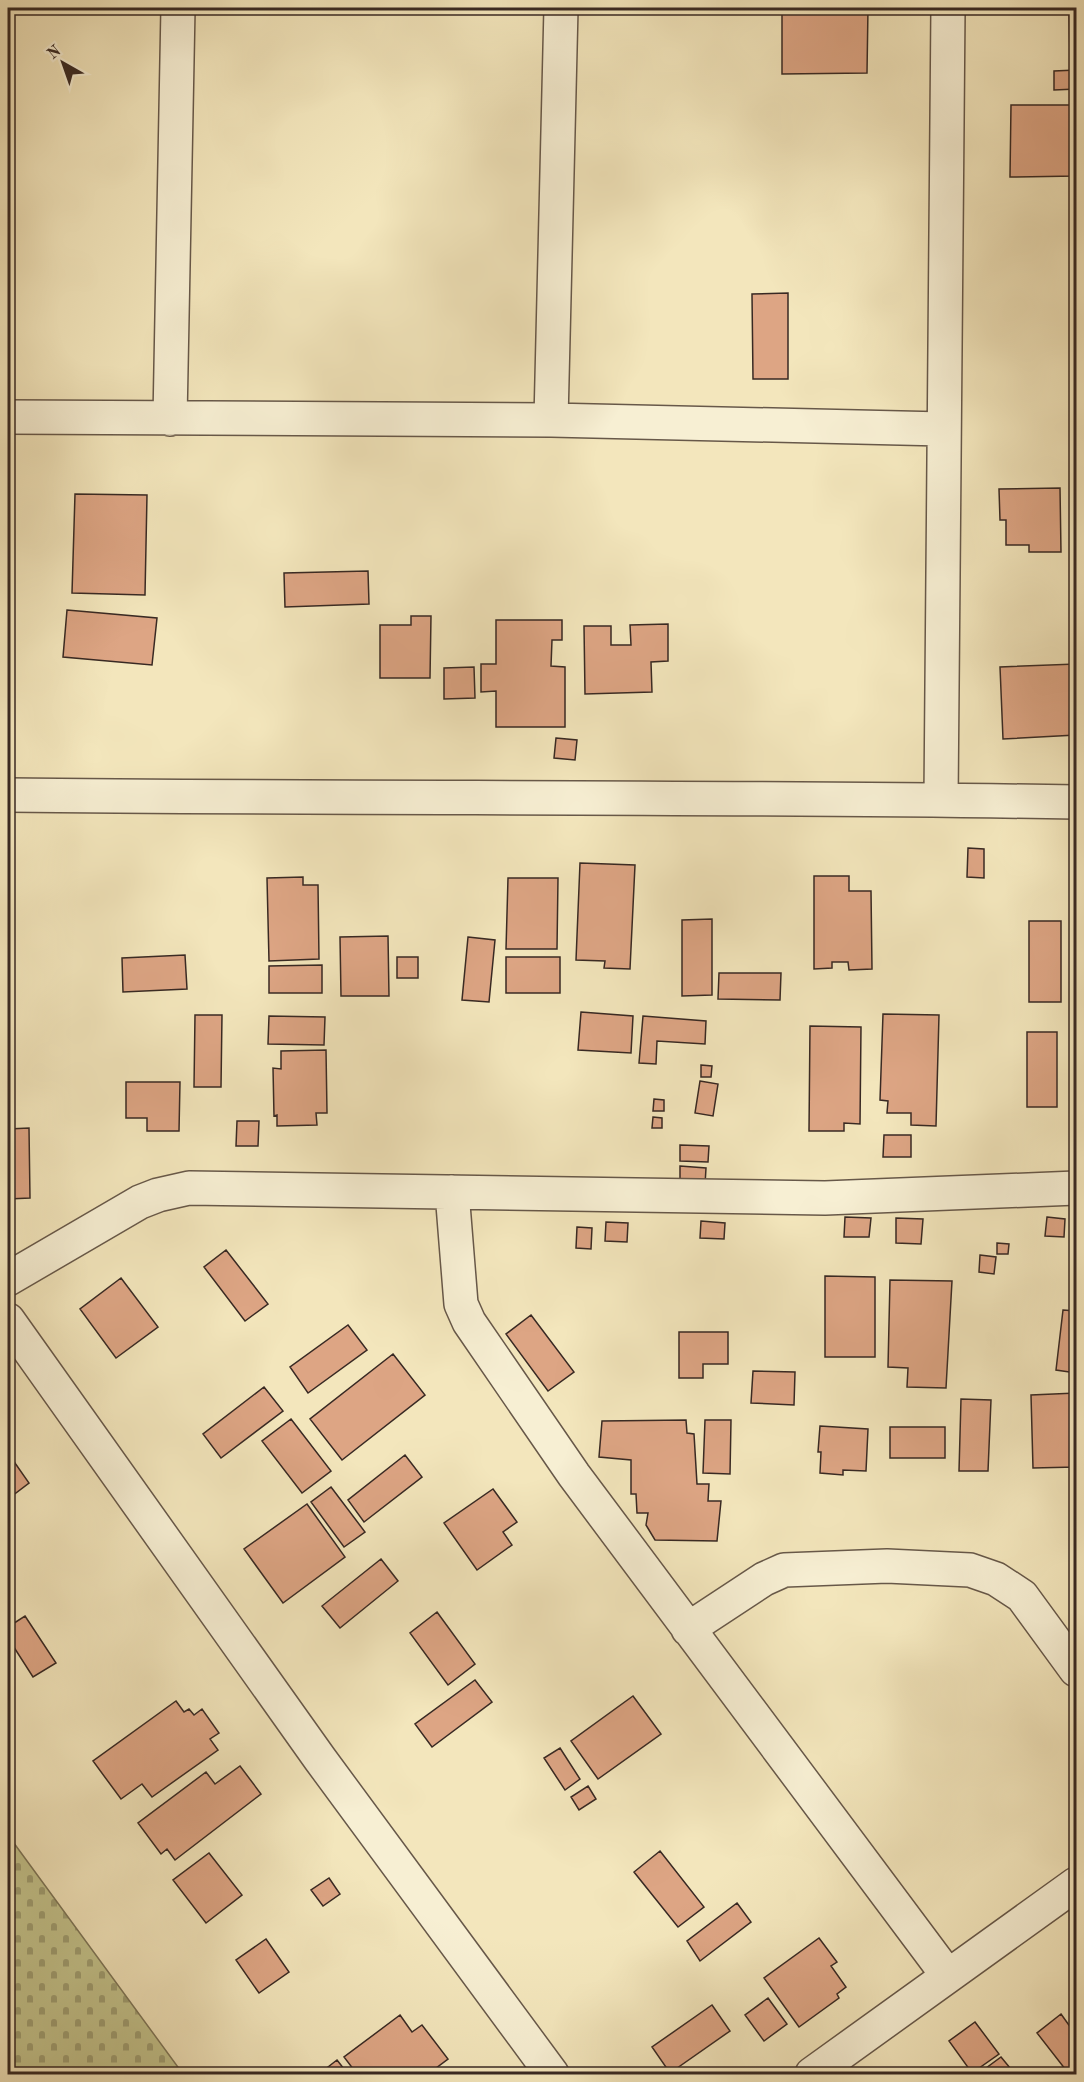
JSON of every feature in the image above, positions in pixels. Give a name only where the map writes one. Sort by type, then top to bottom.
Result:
[{"type":"street","points":[[170,419],[178,8]]},
{"type":"street","points":[[551,420],[561,8]]},
{"type":"street","points":[[941,800],[948,8]]},
{"type":"street","points":[[8,417],[551,420],[944,429]]},
{"type":"street","points":[[8,795],[1077,802]]},
{"type":"street","points":[[8,1280],[140,1203],[158,1195],[189,1188],[825,1198],[1077,1188]]},
{"type":"street","points":[[452,1192],[461,1304],[469,1322],[574,1475],[948,1976]]},
{"type":"street","points":[[8,1320],[320,1759],[552,2074]]},
{"type":"street","points":[[688,1629],[764,1579],[784,1570],[887,1566],[970,1570],[996,1579],[1022,1596],[1077,1670]]},
{"type":"street","points":[[812,2074],[1077,1884]]},
{"type":"green space","points":[[8,1835],[183,2074],[8,2074]]},
{"type":"building","points":[[782,8],[868,8],[867,73],[782,74]]},
{"type":"building","points":[[1069,8],[1076,8],[1076,57],[1070,57]]},
{"type":"building","points":[[1076,70],[1076,89],[1054,90],[1054,71]]},
{"type":"building","points":[[1011,105],[1076,105],[1076,176],[1010,177]]},
{"type":"building","points":[[788,293],[788,379],[753,379],[752,294]]},
{"type":"building","points":[[1060,488],[1061,552],[1029,552],[1029,545],[1006,545],[1006,520],[1000,520],[999,489]]},
{"type":"building","points":[[75,494],[147,495],[145,595],[72,593]]},
{"type":"building","points":[[368,571],[369,604],[285,607],[284,573]]},
{"type":"building","points":[[1076,578],[1076,657],[1072,657],[1072,579]]},
{"type":"building","points":[[67,610],[157,618],[152,665],[63,657]]},
{"type":"building","points":[[411,616],[431,616],[430,678],[380,678],[380,625],[411,625]]},
{"type":"building","points":[[496,620],[562,620],[562,640],[552,640],[551,666],[565,667],[565,727],[496,727],[496,691],[481,692],[481,664],[496,664]]},
{"type":"building","points":[[668,624],[668,661],[651,662],[652,692],[585,694],[584,626],[611,626],[611,645],[631,645],[630,625]]},
{"type":"building","points":[[1076,664],[1076,735],[1003,739],[1000,667]]},
{"type":"building","points":[[474,667],[475,698],[444,699],[444,668]]},
{"type":"building","points":[[556,738],[577,740],[575,760],[554,758]]},
{"type":"building","points":[[968,848],[984,849],[984,878],[967,877]]},
{"type":"building","points":[[580,863],[635,865],[630,969],[604,968],[605,961],[576,960]]},
{"type":"building","points":[[814,876],[849,876],[849,891],[871,891],[872,969],[849,970],[848,962],[832,962],[832,968],[814,969]]},
{"type":"building","points":[[303,877],[303,885],[318,885],[319,959],[269,961],[267,878]]},
{"type":"building","points":[[508,878],[558,878],[557,949],[506,949]]},
{"type":"building","points":[[712,919],[712,995],[682,996],[682,920]]},
{"type":"building","points":[[1029,921],[1061,921],[1061,1002],[1029,1002]]},
{"type":"building","points":[[388,936],[389,996],[341,996],[340,937]]},
{"type":"building","points":[[468,937],[495,940],[489,1002],[462,1000]]},
{"type":"building","points":[[185,955],[187,989],[123,992],[122,958]]},
{"type":"building","points":[[397,957],[418,957],[418,978],[397,978]]},
{"type":"building","points":[[506,957],[560,957],[560,993],[506,993]]},
{"type":"building","points":[[322,965],[322,993],[269,993],[269,966]]},
{"type":"building","points":[[719,973],[781,973],[780,1000],[718,999]]},
{"type":"building","points":[[8,1005],[12,1006],[8,1055]]},
{"type":"building","points":[[581,1012],[633,1016],[631,1053],[578,1050]]},
{"type":"building","points":[[883,1014],[939,1015],[936,1126],[911,1125],[911,1113],[887,1113],[888,1101],[880,1100]]},
{"type":"building","points":[[195,1015],[222,1015],[221,1087],[194,1087]]},
{"type":"building","points":[[269,1016],[325,1017],[324,1045],[268,1044]]},
{"type":"building","points":[[643,1016],[706,1021],[705,1044],[657,1041],[656,1064],[639,1063]]},
{"type":"building","points":[[810,1026],[861,1027],[860,1124],[844,1123],[844,1131],[809,1131]]},
{"type":"building","points":[[1027,1032],[1057,1032],[1057,1107],[1027,1107]]},
{"type":"building","points":[[326,1050],[327,1113],[316,1113],[317,1125],[277,1126],[277,1115],[274,1116],[273,1068],[281,1069],[281,1051]]},
{"type":"building","points":[[701,1065],[712,1066],[711,1077],[701,1077]]},
{"type":"building","points":[[700,1081],[718,1084],[713,1116],[695,1113]]},
{"type":"building","points":[[126,1082],[180,1082],[179,1131],[147,1131],[147,1118],[126,1118]]},
{"type":"building","points":[[654,1099],[664,1100],[664,1111],[653,1111]]},
{"type":"building","points":[[653,1117],[662,1118],[662,1128],[652,1128]]},
{"type":"building","points":[[237,1121],[259,1121],[258,1146],[236,1146]]},
{"type":"building","points":[[29,1128],[30,1198],[8,1199],[8,1129]]},
{"type":"building","points":[[884,1135],[911,1135],[911,1157],[883,1157]]},
{"type":"building","points":[[680,1145],[709,1146],[708,1162],[680,1161]]},
{"type":"building","points":[[680,1166],[706,1168],[705,1185],[680,1184]]},
{"type":"building","points":[[845,1217],[871,1218],[869,1237],[844,1237]]},
{"type":"building","points":[[1047,1217],[1065,1219],[1064,1237],[1045,1236]]},
{"type":"building","points":[[896,1218],[923,1219],[921,1244],[896,1243]]},
{"type":"building","points":[[701,1221],[725,1223],[724,1239],[700,1238]]},
{"type":"building","points":[[606,1222],[628,1223],[627,1242],[605,1241]]},
{"type":"building","points":[[577,1227],[592,1228],[591,1249],[576,1248]]},
{"type":"building","points":[[997,1243],[1009,1244],[1008,1254],[997,1254]]},
{"type":"building","points":[[226,1250],[268,1304],[245,1321],[204,1267]]},
{"type":"building","points":[[980,1255],[996,1257],[994,1274],[979,1272]]},
{"type":"building","points":[[825,1276],[875,1277],[875,1357],[825,1357]]},
{"type":"building","points":[[121,1278],[158,1327],[116,1358],[80,1309]]},
{"type":"building","points":[[890,1280],[952,1281],[946,1388],[907,1387],[908,1368],[888,1367]]},
{"type":"building","points":[[1063,1310],[1076,1311],[1076,1373],[1056,1370]]},
{"type":"building","points":[[531,1315],[574,1372],[548,1391],[506,1334]]},
{"type":"building","points":[[348,1325],[367,1350],[308,1393],[290,1367]]},
{"type":"building","points":[[679,1332],[728,1332],[728,1364],[703,1364],[703,1378],[679,1378]]},
{"type":"building","points":[[393,1354],[425,1395],[342,1460],[310,1419]]},
{"type":"building","points":[[753,1371],[795,1372],[794,1405],[751,1403]]},
{"type":"building","points":[[264,1387],[283,1411],[221,1458],[203,1434]]},
{"type":"building","points":[[1076,1393],[1076,1467],[1033,1468],[1031,1395]]},
{"type":"building","points":[[961,1399],[991,1400],[988,1471],[959,1471]]},
{"type":"building","points":[[291,1419],[331,1471],[302,1493],[262,1441]]},
{"type":"building","points":[[686,1420],[687,1433],[694,1434],[697,1484],[709,1484],[708,1501],[721,1501],[717,1541],[655,1540],[646,1525],[648,1513],[637,1513],[636,1494],[631,1494],[631,1460],[599,1457],[602,1421]]},
{"type":"building","points":[[705,1420],[731,1420],[730,1474],[703,1473]]},
{"type":"building","points":[[820,1426],[868,1429],[866,1471],[843,1470],[843,1475],[820,1473],[821,1452],[818,1452]]},
{"type":"building","points":[[890,1427],[945,1427],[945,1458],[890,1458]]},
{"type":"building","points":[[8,1453],[29,1483],[8,1499]]},
{"type":"building","points":[[405,1455],[422,1477],[364,1522],[348,1500]]},
{"type":"building","points":[[331,1487],[365,1532],[344,1547],[311,1502]]},
{"type":"building","points":[[493,1489],[517,1522],[503,1532],[512,1545],[477,1570],[444,1523]]},
{"type":"building","points":[[307,1504],[345,1557],[283,1603],[244,1549]]},
{"type":"building","points":[[381,1559],[398,1581],[340,1628],[322,1606]]},
{"type":"building","points":[[437,1612],[475,1664],[448,1685],[410,1633]]},
{"type":"building","points":[[25,1616],[56,1663],[33,1677],[8,1638],[8,1627]]},
{"type":"building","points":[[475,1680],[492,1702],[432,1747],[415,1724]]},
{"type":"building","points":[[633,1696],[661,1734],[598,1779],[571,1741]]},
{"type":"building","points":[[176,1701],[184,1712],[189,1709],[194,1715],[202,1709],[219,1733],[210,1739],[218,1750],[152,1797],[142,1784],[121,1799],[93,1761]]},
{"type":"building","points":[[560,1748],[580,1779],[565,1790],[544,1758]]},
{"type":"building","points":[[240,1766],[261,1794],[175,1860],[167,1849],[161,1854],[138,1823],[206,1772],[215,1784]]},
{"type":"building","points":[[588,1786],[596,1799],[579,1810],[571,1797]]},
{"type":"building","points":[[660,1851],[704,1907],[678,1927],[634,1872]]},
{"type":"building","points":[[209,1853],[242,1895],[206,1923],[173,1880]]},
{"type":"building","points":[[329,1878],[340,1894],[323,1906],[311,1890]]},
{"type":"building","points":[[737,1903],[751,1922],[700,1961],[687,1941]]},
{"type":"building","points":[[819,1938],[837,1962],[831,1966],[846,1987],[837,1994],[839,1998],[799,2027],[764,1978]]},
{"type":"building","points":[[266,1939],[289,1972],[259,1993],[236,1960]]},
{"type":"building","points":[[768,1998],[787,2024],[764,2041],[745,2015]]},
{"type":"building","points":[[712,2005],[730,2031],[670,2073],[652,2047]]},
{"type":"building","points":[[1061,2014],[1076,2035],[1076,2074],[1069,2074],[1037,2033]]},
{"type":"building","points":[[400,2015],[412,2032],[422,2025],[448,2059],[428,2074],[357,2074],[344,2057]]},
{"type":"building","points":[[975,2022],[999,2054],[972,2073],[949,2041]]},
{"type":"building","points":[[1001,2057],[1015,2074],[978,2074]]},
{"type":"building","points":[[337,2060],[348,2074],[319,2074]]}]
